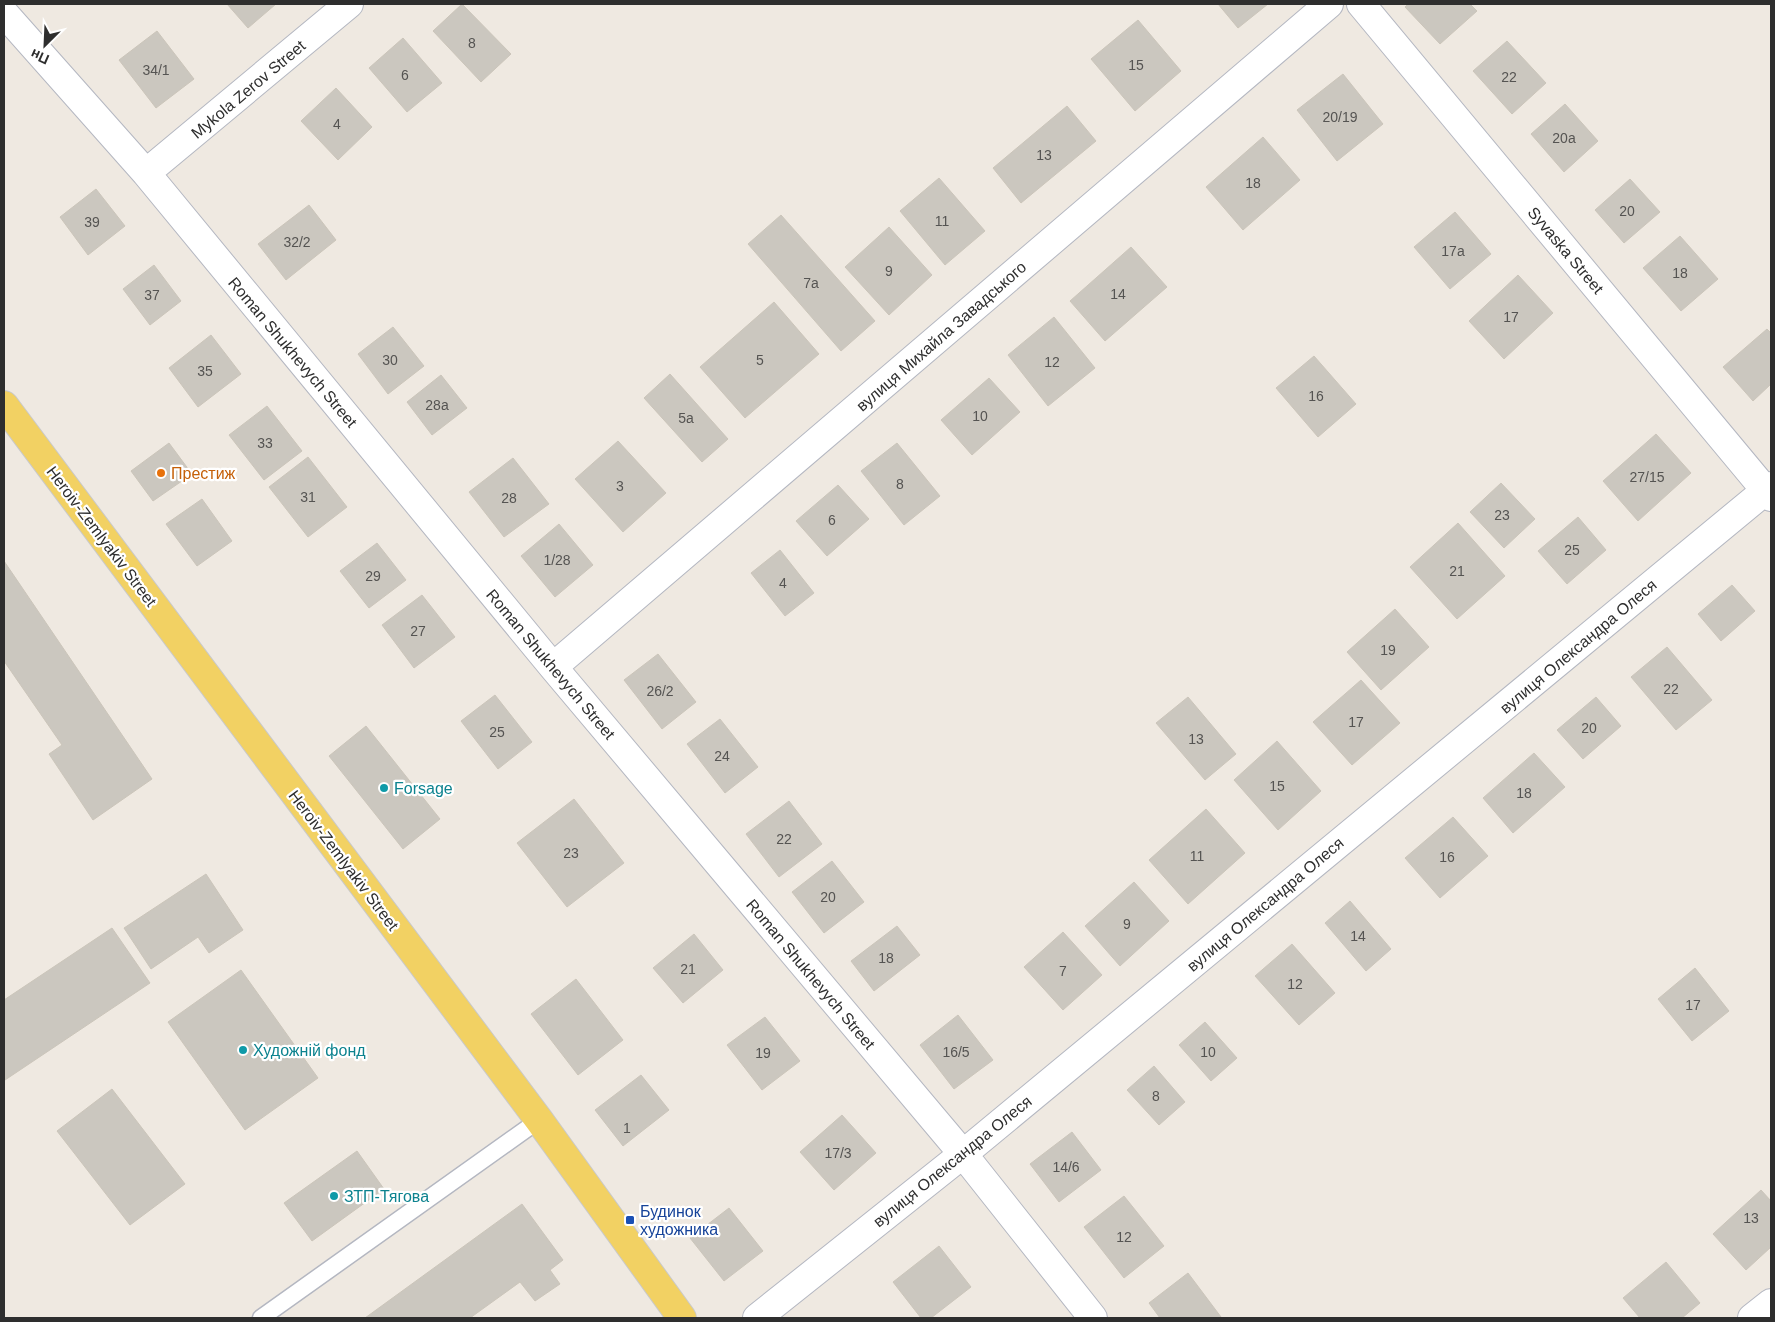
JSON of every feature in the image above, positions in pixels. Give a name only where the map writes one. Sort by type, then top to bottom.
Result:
[{"type":"main road","name":"Heroiv-Zemlyakiv Street","points":[[4,405],[539,1120],[682,1318]]},
{"type":"street","name":"Mykola Zerov Street","points":[[146,174],[349,4]]},
{"type":"street","name":"вулиця Михайла Завадського","points":[[553,667],[1329,4]]},
{"type":"street","name":"Syvaska Street","points":[[1361,4],[1769,491]]},
{"type":"street","name":"Roman Shukhevych Street","points":[[4,13],[146,174],[553,667],[962,1154],[1093,1318]]},
{"type":"street","name":"вулиця Олександра Олеся","points":[[756,1318],[962,1154],[1769,491]]},
{"type":"street","points":[[1752,1318],[1771,1303]]},
{"type":"lane","points":[[261,1318],[539,1120]]},
{"type":"building","points":[[227,4],[276,4],[248,28]]},
{"type":"building","points":[[462,4],[511,54],[481,82],[433,31]]},
{"type":"building","points":[[1218,4],[1268,4],[1238,28]]},
{"type":"building","points":[[1408,4],[1470,4],[1477,11],[1440,44],[1405,7]]},
{"type":"building","points":[[1138,20],[1181,71],[1135,111],[1091,59]]},
{"type":"building","points":[[157,31],[194,79],[156,108],[119,60]]},
{"type":"building","points":[[403,38],[442,83],[407,112],[369,68]]},
{"type":"building","points":[[1507,41],[1546,83],[1512,114],[1473,71]]},
{"type":"building","points":[[1343,74],[1383,124],[1337,161],[1297,110]]},
{"type":"building","points":[[336,88],[372,127],[338,160],[301,121]]},
{"type":"building","points":[[1565,104],[1598,141],[1564,172],[1531,134]]},
{"type":"building","points":[[1067,106],[1096,141],[1021,203],[993,168]]},
{"type":"building","points":[[1263,137],[1300,180],[1243,230],[1206,187]]},
{"type":"building","points":[[939,178],[985,231],[945,265],[900,211]]},
{"type":"building","points":[[1630,179],[1660,212],[1624,243],[1595,210]]},
{"type":"building","points":[[96,189],[125,226],[88,255],[60,217]]},
{"type":"building","points":[[309,205],[336,240],[286,280],[258,244]]},
{"type":"building","points":[[1455,212],[1491,254],[1450,289],[1414,247]]},
{"type":"building","points":[[781,215],[875,321],[841,351],[748,244]]},
{"type":"building","points":[[889,227],[932,275],[889,315],[845,267]]},
{"type":"building","points":[[1680,236],[1718,279],[1681,311],[1643,268]]},
{"type":"building","points":[[1131,247],[1167,287],[1105,341],[1070,301]]},
{"type":"building","points":[[154,265],[181,301],[150,325],[123,289]]},
{"type":"building","points":[[1518,275],[1553,313],[1504,359],[1469,321]]},
{"type":"building","points":[[774,302],[819,354],[745,418],[700,367]]},
{"type":"building","points":[[1054,317],[1095,368],[1048,406],[1008,355]]},
{"type":"building","points":[[393,327],[424,366],[388,394],[358,354]]},
{"type":"building","points":[[1767,329],[1771,333],[1771,384],[1753,401],[1723,367]]},
{"type":"building","points":[[211,335],[241,374],[198,407],[169,368]]},
{"type":"building","points":[[1314,356],[1356,404],[1318,437],[1276,388]]},
{"type":"building","points":[[670,374],[728,439],[702,462],[644,398]]},
{"type":"building","points":[[441,375],[467,408],[432,435],[407,402]]},
{"type":"building","points":[[989,378],[1020,412],[972,455],[941,420]]},
{"type":"building","points":[[267,406],[302,451],[264,480],[229,435]]},
{"type":"building","points":[[1656,434],[1691,473],[1638,521],[1603,481]]},
{"type":"building","points":[[618,441],[666,493],[623,532],[575,479]]},
{"type":"building","name":"Престиж","points":[[169,443],[192,474],[153,501],[131,471]]},
{"type":"building","points":[[897,443],[940,496],[904,525],[861,471]]},
{"type":"building","points":[[308,457],[347,507],[308,537],[269,487]]},
{"type":"building","points":[[513,458],[549,504],[504,537],[469,492]]},
{"type":"building","points":[[1501,483],[1535,519],[1504,548],[1470,512]]},
{"type":"building","points":[[838,485],[869,519],[827,556],[796,521]]},
{"type":"building","points":[[202,499],[232,541],[197,566],[166,524]]},
{"type":"building","points":[[1578,517],[1606,550],[1567,584],[1538,551]]},
{"type":"building","points":[[1458,523],[1505,576],[1457,619],[1410,567]]},
{"type":"building","points":[[559,524],[593,565],[555,597],[521,556]]},
{"type":"building","points":[[377,543],[406,580],[369,608],[340,571]]},
{"type":"building","points":[[780,550],[814,593],[785,616],[751,573]]},
{"type":"building","points":[[4,561],[152,779],[93,820],[49,754],[62,745],[4,661]]},
{"type":"building","points":[[1732,585],[1755,611],[1721,641],[1698,614]]},
{"type":"building","points":[[422,595],[455,637],[414,668],[382,625]]},
{"type":"building","points":[[1395,609],[1429,647],[1381,690],[1347,652]]},
{"type":"building","points":[[1667,647],[1712,700],[1676,730],[1631,677]]},
{"type":"building","points":[[658,654],[696,702],[662,729],[624,680]]},
{"type":"building","points":[[1361,680],[1400,723],[1352,765],[1313,722]]},
{"type":"building","points":[[495,695],[532,742],[498,769],[461,721]]},
{"type":"building","points":[[1188,697],[1236,754],[1205,780],[1156,723]]},
{"type":"building","points":[[1596,697],[1621,726],[1583,759],[1557,730]]},
{"type":"building","points":[[720,719],[758,767],[725,793],[687,744]]},
{"type":"building","name":"Forsage","points":[[366,726],[440,819],[403,849],[329,756]]},
{"type":"building","points":[[1277,741],[1321,791],[1278,830],[1234,780]]},
{"type":"building","points":[[1534,753],[1565,787],[1513,833],[1483,798]]},
{"type":"building","points":[[574,799],[624,863],[567,907],[517,843]]},
{"type":"building","points":[[789,801],[822,844],[779,877],[746,834]]},
{"type":"building","points":[[1206,809],[1245,853],[1188,904],[1149,860]]},
{"type":"building","points":[[1453,817],[1488,856],[1440,898],[1405,858]]},
{"type":"building","points":[[832,861],[864,902],[824,933],[792,892]]},
{"type":"building","points":[[206,874],[243,930],[209,953],[198,937],[151,969],[124,928]]},
{"type":"building","points":[[1134,882],[1169,921],[1120,966],[1085,926]]},
{"type":"building","points":[[1350,901],[1391,949],[1366,971],[1325,923]]},
{"type":"building","points":[[897,926],[920,955],[874,991],[851,961]]},
{"type":"building","points":[[112,928],[150,983],[5,1080],[4,1000]]},
{"type":"building","points":[[1063,932],[1102,975],[1063,1010],[1024,967]]},
{"type":"building","points":[[694,934],[723,970],[683,1003],[653,968]]},
{"type":"building","points":[[1292,944],[1335,993],[1299,1025],[1255,976]]},
{"type":"building","points":[[1695,968],[1729,1011],[1692,1041],[1658,999]]},
{"type":"building","name":"Художній фонд","points":[[241,970],[318,1078],[245,1130],[168,1022]]},
{"type":"building","points":[[576,979],[623,1040],[578,1075],[531,1014]]},
{"type":"building","points":[[958,1015],[993,1060],[954,1089],[920,1045]]},
{"type":"building","points":[[765,1017],[800,1061],[762,1090],[727,1045]]},
{"type":"building","points":[[1205,1022],[1237,1058],[1211,1081],[1179,1045]]},
{"type":"building","points":[[1154,1066],[1185,1102],[1159,1125],[1127,1090]]},
{"type":"building","points":[[641,1075],[669,1110],[623,1146],[595,1110]]},
{"type":"building","points":[[112,1089],[185,1184],[130,1225],[57,1131]]},
{"type":"building","points":[[842,1115],[876,1153],[834,1190],[800,1152]]},
{"type":"building","points":[[1072,1132],[1101,1170],[1059,1202],[1030,1164]]},
{"type":"building","name":"ЗТП-Тягова","points":[[357,1151],[384,1189],[312,1241],[284,1203]]},
{"type":"building","points":[[1761,1190],[1771,1201],[1771,1247],[1746,1270],[1713,1234]]},
{"type":"building","points":[[1124,1196],[1164,1246],[1124,1278],[1084,1227]]},
{"type":"building","points":[[522,1204],[563,1260],[550,1270],[560,1284],[535,1301],[520,1282],[470,1318],[365,1318]]},
{"type":"building","points":[[729,1208],[763,1251],[724,1281],[690,1238]]},
{"type":"building","points":[[939,1246],[971,1287],[931,1318],[921,1318],[893,1282]]},
{"type":"building","points":[[1666,1262],[1700,1303],[1682,1318],[1640,1318],[1623,1298]]},
{"type":"building","points":[[1188,1273],[1221,1317],[1160,1318],[1149,1303]]},
{"type":"place","name":"Престиж","points":[[161,473]]},
{"type":"place","name":"Forsage","points":[[384,788]]},
{"type":"place","name":"Художній фонд","points":[[243,1050]]},
{"type":"place","name":"ЗТП-Тягова","points":[[334,1196]]},
{"type":"place","name":"Будинок художника","points":[[630,1220]]}]
